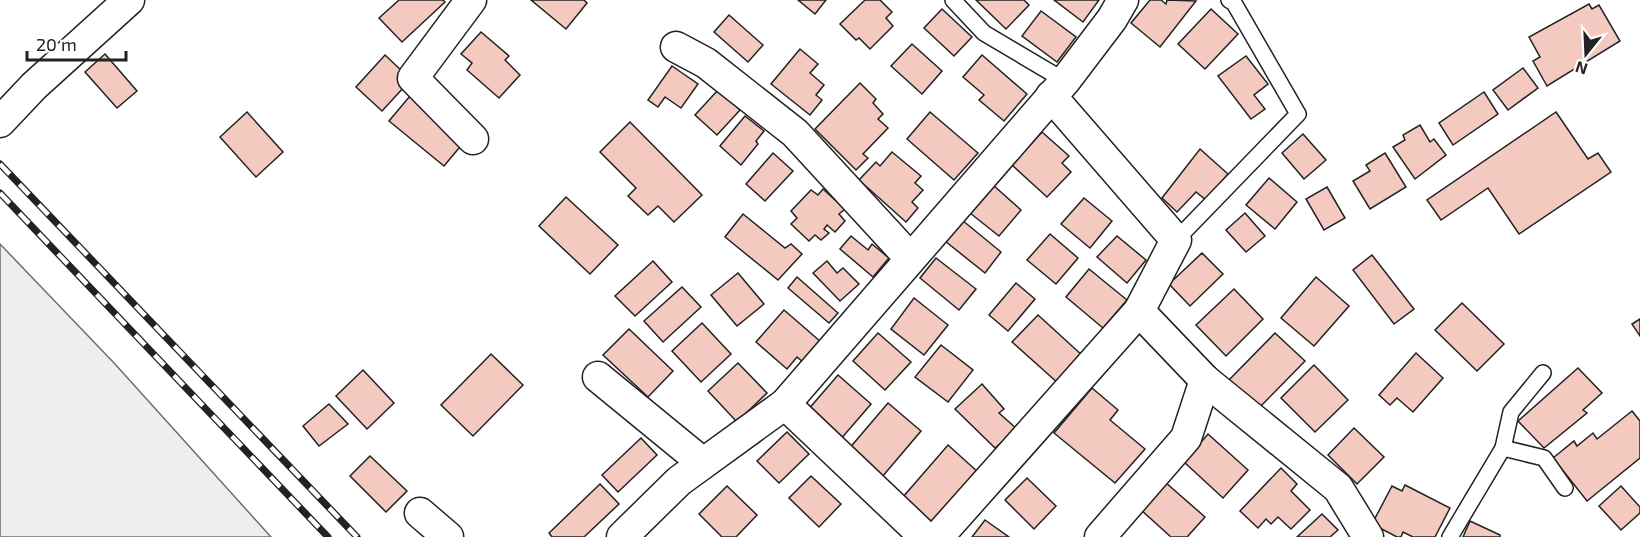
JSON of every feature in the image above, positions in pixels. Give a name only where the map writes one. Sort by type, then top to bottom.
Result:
[{"type":"street","points":[[0,122],[34,86],[129,0]]},
{"type":"street","points":[[471,0],[413,78],[473,139]]},
{"type":"street","points":[[621,537],[679,481],[785,404],[1058,89],[1112,19],[1123,0]]},
{"type":"street","points":[[676,47],[706,63],[795,133],[910,258]]},
{"type":"street","points":[[938,537],[1139,311],[1176,240],[1058,89]]},
{"type":"street","points":[[1139,311],[1205,380],[1338,488],[1368,537]]},
{"type":"street","points":[[598,377],[703,463]]},
{"type":"street","points":[[1100,537],[1186,438],[1205,380]]},
{"type":"street","points":[[785,404],[925,537]]},
{"type":"street","points":[[420,513],[448,537]]},
{"type":"lane","points":[[953,0],[984,33],[1058,89]]},
{"type":"lane","points":[[1176,240],[1298,114],[1234,3],[1229,0]]},
{"type":"lane","points":[[1450,537],[1503,448],[1511,412],[1543,373]]},
{"type":"lane","points":[[1503,448],[1544,458],[1566,488]]},
{"type":"shaded area","points":[[0,244],[115,364],[271,537],[0,537]]},
{"type":"building","points":[[399,0],[443,0],[445,2],[402,42],[379,18]]},
{"type":"building","points":[[531,0],[584,0],[587,3],[566,29]]},
{"type":"building","points":[[798,0],[826,0],[815,14]]},
{"type":"building","points":[[865,0],[880,0],[892,12],[886,18],[893,26],[870,49],[859,38],[856,40],[840,24]]},
{"type":"building","points":[[976,0],[1024,0],[1029,5],[1006,29]]},
{"type":"building","points":[[1054,0],[1099,0],[1083,22]]},
{"type":"building","points":[[1150,0],[1161,0],[1166,4],[1167,0],[1196,1],[1160,47],[1131,23]]},
{"type":"building","points":[[1589,4],[1592,9],[1599,5],[1620,41],[1547,86],[1533,61],[1540,57],[1529,37]]},
{"type":"building","points":[[942,9],[972,37],[954,56],[924,28]]},
{"type":"building","points":[[1211,9],[1238,34],[1205,69],[1178,44]]},
{"type":"building","points":[[1041,11],[1076,37],[1057,62],[1022,36]]},
{"type":"building","points":[[729,15],[763,45],[748,62],[714,32]]},
{"type":"building","points":[[481,32],[509,56],[505,60],[520,75],[499,98],[467,70],[472,63],[461,54]]},
{"type":"building","points":[[912,44],[942,71],[922,94],[891,66]]},
{"type":"building","points":[[800,49],[818,64],[810,73],[824,85],[816,95],[822,100],[810,115],[771,84]]},
{"type":"building","points":[[105,54],[137,91],[117,108],[85,72]]},
{"type":"building","points":[[385,55],[404,73],[398,79],[405,86],[382,111],[356,87]]},
{"type":"building","points":[[982,55],[1027,94],[1004,121],[979,100],[984,95],[963,77]]},
{"type":"building","points":[[1246,56],[1268,84],[1254,95],[1265,109],[1251,119],[1218,76]]},
{"type":"building","points":[[672,66],[698,84],[681,108],[665,97],[658,107],[648,100]]},
{"type":"building","points":[[1523,68],[1538,88],[1508,110],[1493,90]]},
{"type":"building","points":[[860,83],[876,99],[873,103],[883,114],[878,119],[888,128],[863,154],[868,158],[856,170],[815,129]]},
{"type":"building","points":[[718,90],[740,110],[717,135],[695,115]]},
{"type":"building","points":[[1484,92],[1498,114],[1453,145],[1439,123]]},
{"type":"building","points":[[410,96],[464,142],[444,166],[389,121]]},
{"type":"building","points":[[247,112],[283,152],[256,177],[220,137]]},
{"type":"building","points":[[930,112],[978,153],[954,180],[907,139]]},
{"type":"building","points":[[1556,112],[1588,159],[1598,153],[1611,172],[1519,234],[1488,188],[1441,220],[1427,200]]},
{"type":"building","points":[[745,116],[764,131],[756,141],[758,144],[741,165],[720,146]]},
{"type":"building","points":[[630,122],[702,195],[674,222],[658,206],[648,215],[628,196],[636,188],[600,152]]},
{"type":"building","points":[[1420,125],[1430,142],[1434,139],[1446,155],[1415,179],[1393,147],[1405,140],[1403,135]]},
{"type":"building","points":[[1042,132],[1069,156],[1062,163],[1071,172],[1047,197],[1012,165]]},
{"type":"building","points":[[1303,134],[1326,160],[1304,179],[1282,153]]},
{"type":"building","points":[[1200,149],[1228,174],[1206,200],[1196,192],[1177,212],[1162,198]]},
{"type":"building","points":[[892,152],[921,176],[915,183],[923,190],[912,202],[918,208],[906,222],[859,180],[876,162],[880,166]]},
{"type":"building","points":[[773,153],[793,171],[765,201],[746,184]]},
{"type":"building","points":[[1385,153],[1406,187],[1370,209],[1353,181],[1370,171],[1366,165]]},
{"type":"building","points":[[1269,178],[1297,202],[1275,229],[1246,205]]},
{"type":"building","points":[[993,185],[1021,210],[999,236],[970,213]]},
{"type":"building","points":[[1327,187],[1345,218],[1324,230],[1306,199]]},
{"type":"building","points":[[823,189],[845,209],[839,214],[845,221],[835,232],[827,225],[824,229],[829,233],[821,240],[815,235],[809,241],[791,224],[797,218],[791,211],[811,190],[818,195]]},
{"type":"building","points":[[566,197],[618,245],[590,274],[539,226]]},
{"type":"building","points":[[1084,198],[1112,221],[1090,248],[1061,224]]},
{"type":"building","points":[[1245,213],[1265,236],[1246,252],[1226,230]]},
{"type":"building","points":[[743,214],[785,248],[791,244],[802,254],[778,280],[725,237]]},
{"type":"building","points":[[962,220],[1001,252],[985,273],[945,241]]},
{"type":"building","points":[[1050,234],[1078,258],[1056,284],[1027,260]]},
{"type":"building","points":[[851,236],[868,250],[872,244],[889,258],[873,277],[840,249]]},
{"type":"building","points":[[1117,236],[1146,260],[1127,283],[1097,257]]},
{"type":"building","points":[[1202,253],[1223,274],[1190,306],[1169,284]]},
{"type":"building","points":[[1372,255],[1414,309],[1394,324],[1353,270]]},
{"type":"building","points":[[936,258],[976,289],[959,310],[920,278]]},
{"type":"building","points":[[653,261],[672,282],[635,316],[615,296]]},
{"type":"building","points":[[827,261],[837,273],[843,268],[859,284],[840,301],[813,273]]},
{"type":"building","points":[[1089,269],[1127,300],[1103,328],[1066,297]]},
{"type":"building","points":[[738,273],[764,304],[737,326],[711,295]]},
{"type":"building","points":[[797,277],[838,313],[829,323],[788,288]]},
{"type":"building","points":[[1316,277],[1349,306],[1314,346],[1281,318]]},
{"type":"building","points":[[1016,283],[1035,299],[1008,331],[989,315]]},
{"type":"building","points":[[682,287],[701,307],[663,342],[644,321]]},
{"type":"building","points":[[1234,289],[1263,319],[1226,356],[1196,325]]},
{"type":"building","points":[[914,298],[948,325],[924,355],[891,329]]},
{"type":"building","points":[[1462,303],[1504,344],[1477,371],[1435,330]]},
{"type":"building","points":[[784,310],[821,342],[803,362],[797,357],[787,369],[756,342]]},
{"type":"building","points":[[1038,315],[1083,356],[1059,384],[1012,342]]},
{"type":"building","points":[[1640,319],[1640,336],[1632,324]]},
{"type":"building","points":[[702,323],[731,354],[701,382],[672,351]]},
{"type":"building","points":[[629,329],[673,371],[648,397],[603,355]]},
{"type":"building","points":[[878,333],[911,362],[885,390],[853,361]]},
{"type":"building","points":[[1275,333],[1305,361],[1258,409],[1228,381]]},
{"type":"building","points":[[941,345],[973,370],[948,402],[915,377]]},
{"type":"building","points":[[1416,353],[1443,378],[1413,412],[1397,398],[1390,405],[1379,395]]},
{"type":"building","points":[[491,354],[523,385],[473,436],[441,405]]},
{"type":"building","points":[[738,363],[767,393],[737,422],[708,391]]},
{"type":"building","points":[[1314,365],[1348,400],[1315,432],[1281,398]]},
{"type":"building","points":[[1578,368],[1602,393],[1583,410],[1587,413],[1544,448],[1518,421]]},
{"type":"building","points":[[363,370],[394,403],[367,429],[336,396]]},
{"type":"building","points":[[838,375],[871,404],[840,440],[807,411]]},
{"type":"building","points":[[982,384],[1004,409],[999,413],[1017,429],[995,448],[955,409]]},
{"type":"building","points":[[1092,388],[1118,410],[1110,420],[1145,449],[1115,483],[1054,433]]},
{"type":"building","points":[[888,403],[921,431],[882,477],[848,450]]},
{"type":"building","points":[[329,404],[348,424],[319,446],[303,426]]},
{"type":"building","points":[[1632,411],[1640,421],[1640,458],[1587,501],[1553,458],[1574,441],[1577,446],[1593,433],[1597,439]]},
{"type":"building","points":[[1354,428],[1384,457],[1357,484],[1328,455]]},
{"type":"building","points":[[787,432],[809,454],[779,483],[757,461]]},
{"type":"building","points":[[1208,434],[1248,470],[1223,498],[1184,462]]},
{"type":"building","points":[[641,438],[657,455],[618,492],[602,475]]},
{"type":"building","points":[[948,445],[979,473],[934,524],[903,497]]},
{"type":"building","points":[[370,456],[407,491],[386,512],[350,476]]},
{"type":"building","points":[[1281,468],[1297,484],[1291,491],[1310,510],[1291,529],[1278,517],[1271,524],[1266,519],[1258,528],[1240,511]]},
{"type":"building","points":[[811,476],[841,504],[819,527],[789,498]]},
{"type":"building","points":[[1027,478],[1056,506],[1034,529],[1005,500]]},
{"type":"building","points":[[1165,482],[1205,517],[1187,537],[1171,537],[1140,509]]},
{"type":"building","points":[[600,484],[619,504],[584,537],[552,537],[549,533]]},
{"type":"building","points":[[1405,485],[1450,508],[1435,537],[1413,537],[1403,532],[1401,537],[1397,537],[1372,524],[1392,486],[1402,491]]},
{"type":"building","points":[[727,486],[757,515],[736,537],[722,537],[699,514]]},
{"type":"building","points":[[1621,486],[1640,507],[1640,513],[1621,530],[1599,506]]},
{"type":"building","points":[[1322,514],[1338,530],[1330,537],[1297,537]]},
{"type":"building","points":[[985,520],[1009,537],[972,537]]},
{"type":"building","points":[[1470,521],[1500,535],[1500,537],[1463,537]]},
{"type":"railway","points":[[0,164],[357,537]]},
{"type":"railway","points":[[0,193],[328,537]]}]
